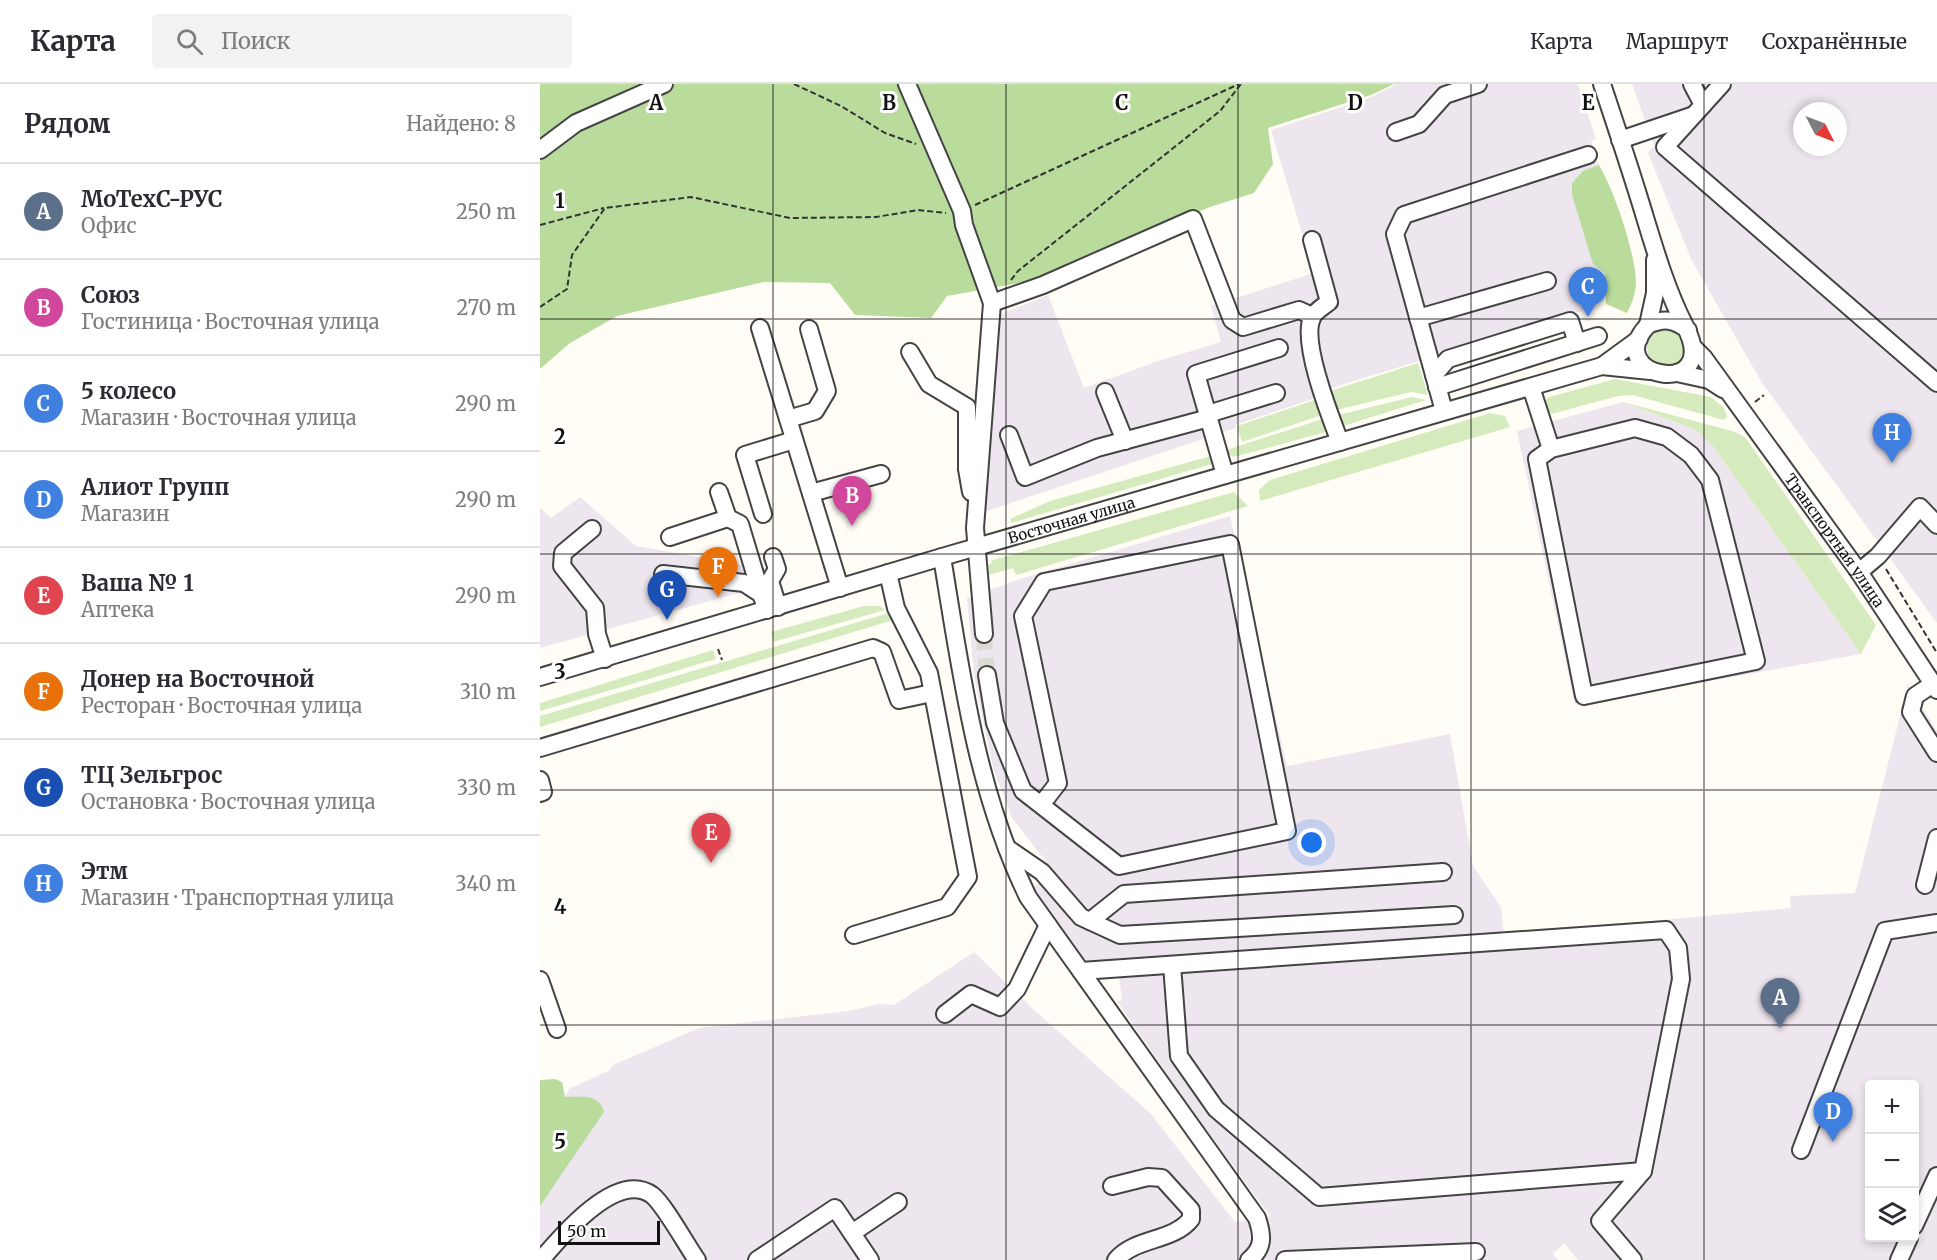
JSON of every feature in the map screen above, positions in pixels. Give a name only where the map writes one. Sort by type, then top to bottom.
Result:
[{"type":"street","points":[[540,150],[576,123],[664,84]]},
{"type":"street","points":[[907,84],[962,211],[964,225],[992,303],[975,528],[984,633]]},
{"type":"street","points":[[1396,132],[1419,124],[1444,95],[1478,84]]},
{"type":"street","points":[[1602,84],[1654,247],[1694,347],[1686,367],[1677,373]]},
{"type":"street","points":[[1692,84],[1698,110]]},
{"type":"street","points":[[1722,84],[1665,147],[1937,383]]},
{"type":"street","points":[[1620,140],[1698,110]]},
{"type":"street","points":[[1444,411],[1395,234],[1404,215],[1588,155]]},
{"type":"street","points":[[992,303],[1043,285],[1192,219],[1232,320],[1243,327],[1299,310],[1312,316]]},
{"type":"street","points":[[1312,240],[1329,302],[1312,316],[1308,335],[1322,391],[1340,442]]},
{"type":"street","points":[[1654,247],[1655,293],[1639,357],[1650,371],[1659,375],[1677,373],[1709,380],[1729,393]]},
{"type":"street","points":[[1418,318],[1547,281]]},
{"type":"street","points":[[1644,332],[1669,320],[1679,323],[1688,330]]},
{"type":"street","points":[[1435,381],[1448,359],[1570,321],[1577,343]]},
{"type":"street","points":[[760,328],[840,588]]},
{"type":"street","points":[[788,419],[815,411],[827,391],[809,329]]},
{"type":"street","name":"Восточная улица","points":[[1602,366],[1644,332]]},
{"type":"street","points":[[1435,381],[1598,336]]},
{"type":"street","name":"Транспортная улица","points":[[1694,347],[1859,572],[1935,687]]},
{"type":"street","points":[[1225,475],[1196,374],[1279,348]]},
{"type":"street","points":[[910,352],[929,384],[967,407],[967,469],[970,489],[976,500]]},
{"type":"street","name":"Восточная улица","points":[[540,677],[978,546],[1602,366],[1650,371]]},
{"type":"street","points":[[1531,387],[1551,449]]},
{"type":"street","points":[[1105,392],[1125,441]]},
{"type":"street","points":[[1009,435],[1025,477],[1097,448],[1208,416],[1276,393]]},
{"type":"street","points":[[1635,428],[1667,437],[1691,455],[1710,480],[1756,661],[1584,696],[1537,459],[1551,449],[1635,428]]},
{"type":"street","points":[[763,514],[745,455],[794,440]]},
{"type":"street","points":[[811,493],[881,474]]},
{"type":"street","points":[[719,492],[728,518],[740,524],[761,594]]},
{"type":"street","points":[[1859,572],[1878,556],[1920,507],[1937,525]]},
{"type":"street","points":[[670,537],[728,518]]},
{"type":"street","points":[[592,529],[562,553],[562,566],[595,608],[597,634],[605,658]]},
{"type":"street","points":[[987,675],[995,723],[1023,791],[1119,866],[1287,831],[1230,544],[1044,582],[1023,615],[1058,783],[1041,805]]},
{"type":"street","points":[[773,609],[770,582],[777,569],[774,557]]},
{"type":"street","points":[[942,557],[988,798],[1028,897],[1257,1218],[1263,1240],[1257,1254],[1249,1260]]},
{"type":"street","points":[[854,935],[946,907],[968,877],[929,674],[896,608],[888,573]]},
{"type":"street","points":[[663,574],[744,583],[761,594],[773,609]]},
{"type":"street","points":[[540,748],[873,648],[882,652],[899,700],[932,693]]},
{"type":"street","points":[[1935,687],[1915,696],[1911,712],[1937,753]]},
{"type":"street","points":[[540,780],[543,792],[540,793]]},
{"type":"street","points":[[1925,885],[1937,838]]},
{"type":"street","points":[[1007,848],[1042,872],[1081,916],[1120,935],[1454,915]]},
{"type":"street","points":[[1090,921],[1124,894],[1443,872]]},
{"type":"street","points":[[1801,1150],[1884,931],[1937,923]]},
{"type":"street","points":[[945,1014],[971,994],[1000,1007],[1017,989],[1048,925]]},
{"type":"street","points":[[1081,971],[1666,930],[1678,948],[1681,979],[1643,1171],[1600,1221],[1633,1260]]},
{"type":"street","points":[[1173,965],[1179,1056],[1216,1109],[1319,1197],[1643,1171]]},
{"type":"street","points":[[540,980],[557,1029]]},
{"type":"street","points":[[1919,1215],[1937,1176]]},
{"type":"street","points":[[1112,1186],[1148,1177],[1162,1178],[1191,1210],[1191,1219],[1184,1228],[1123,1251],[1116,1260]]},
{"type":"street","points":[[541,1260],[601,1200],[620,1190],[639,1189],[654,1196],[697,1260]]},
{"type":"street","points":[[852,1233],[898,1202]]},
{"type":"street","points":[[757,1260],[835,1208],[870,1260]]},
{"type":"street","points":[[1899,1260],[1907,1242]]},
{"type":"street","points":[[1285,1260],[1476,1252]]},
{"type":"path","points":[[794,84],[841,106],[885,133],[936,152]]},
{"type":"path","points":[[540,225],[606,208],[691,197],[790,218],[876,217],[918,210],[939,214],[962,211],[1240,84]]},
{"type":"path","points":[[992,303],[1018,271],[1220,111],[1240,84]]},
{"type":"path","points":[[540,307],[567,289],[572,255],[606,208]]},
{"type":"path","points":[[1752,404],[1764,395]]},
{"type":"path","points":[[1878,556],[1937,653]]},
{"type":"path","points":[[718,649],[722,660]]},
{"type":"shaded area","points":[[1397,84],[1578,84],[1596,139],[1591,141],[1624,244],[1595,307],[1318,392],[1319,397],[1235,425],[1236,428],[984,512],[997,316],[1048,295],[1084,388],[1161,360],[1221,342],[1211,306],[1314,273],[1271,130],[1369,98]]},
{"type":"shaded area","points":[[1632,84],[1937,84],[1937,623],[1762,383],[1692,261],[1648,153],[1654,146]]},
{"type":"shaded area","points":[[1623,402],[1696,430],[1712,445],[1861,654],[1575,705],[1517,431]]},
{"type":"shaded area","points":[[580,497],[636,546],[743,565],[746,571],[742,592],[540,648],[540,508],[551,518]]},
{"type":"shaded area","points":[[1230,516],[1287,766],[1450,734],[1473,866],[1501,907],[1504,935],[1791,908],[1790,896],[1855,893],[1908,685],[1937,731],[1937,1260],[1578,1260],[1564,1243],[1553,1254],[1558,1260],[540,1260],[540,1143],[569,1089],[608,1071],[613,1065],[699,1028],[848,1011],[879,1004],[894,1005],[974,952],[1032,1008],[1151,1114],[1235,1222],[1270,1216],[1186,1102],[1117,1001],[1122,1000],[1117,961],[1086,961],[1032,890],[1051,868],[1012,818],[993,768],[974,676],[967,598],[1017,580]]},
{"type":"green space","points":[[540,84],[1394,84],[1371,95],[1268,128],[1273,164],[1254,193],[1210,207],[1127,240],[1041,279],[947,296],[931,318],[855,315],[830,283],[764,282],[617,316],[570,343],[540,369]]},
{"type":"green space","points":[[1599,165],[1623,222],[1635,269],[1635,290],[1627,313],[1606,304],[1605,273],[1593,264],[1572,195],[1572,183],[1583,171]]},
{"type":"green space","points":[[1666,329],[1680,334],[1685,348],[1680,362],[1666,367],[1652,362],[1647,348],[1652,334]]},
{"type":"green space","points":[[1418,363],[1428,395],[1411,392],[1332,411],[1327,392]]},
{"type":"green space","points":[[1615,379],[1711,397],[1724,408],[1727,416],[1724,420],[1633,395],[1618,396],[1547,415],[1544,403],[1549,397]]},
{"type":"green space","points":[[1412,397],[1426,400],[1343,426],[1336,423],[1334,416]]},
{"type":"green space","points":[[1321,398],[1325,414],[1242,442],[1237,426]]},
{"type":"green space","points":[[1623,402],[1732,431],[1745,437],[1876,625],[1861,654],[1712,445],[1696,430]]},
{"type":"green space","points":[[1490,413],[1505,416],[1510,427],[1260,501],[1259,490],[1270,480]]},
{"type":"green space","points":[[1326,418],[1329,425],[1326,432],[1234,457],[1227,453],[1226,450]]},
{"type":"green space","points":[[1211,456],[1212,464],[1011,523],[1010,519],[1050,501]]},
{"type":"green space","points":[[1234,492],[1248,506],[1016,575],[1013,568],[989,575],[988,566],[993,560]]},
{"type":"green space","points":[[864,606],[880,606],[885,610],[773,642],[771,632]]},
{"type":"green space","points":[[889,613],[893,620],[540,727],[540,716]]},
{"type":"green space","points":[[713,650],[716,659],[540,711],[540,703]]},
{"type":"green space","points":[[555,1079],[562,1082],[565,1097],[589,1097],[599,1102],[604,1112],[540,1206],[540,1080]]},
{"type":"tunnel","points":[[984,634],[987,675]]},
{"type":"place","name":"5 колесо","points":[[1588,317]]},
{"type":"place","name":"Этм","points":[[1892,463]]},
{"type":"place","name":"Союз","points":[[852,526]]},
{"type":"place","name":"Донер на Восточной","points":[[718,597]]},
{"type":"place","name":"ТЦ Зельгрос","points":[[667,620]]},
{"type":"place","name":"Ваша № 1","points":[[711,863]]},
{"type":"place","name":"МоТехС-РУС","points":[[1780,1028]]},
{"type":"place","name":"Алиот Групп","points":[[1833,1142]]}]
